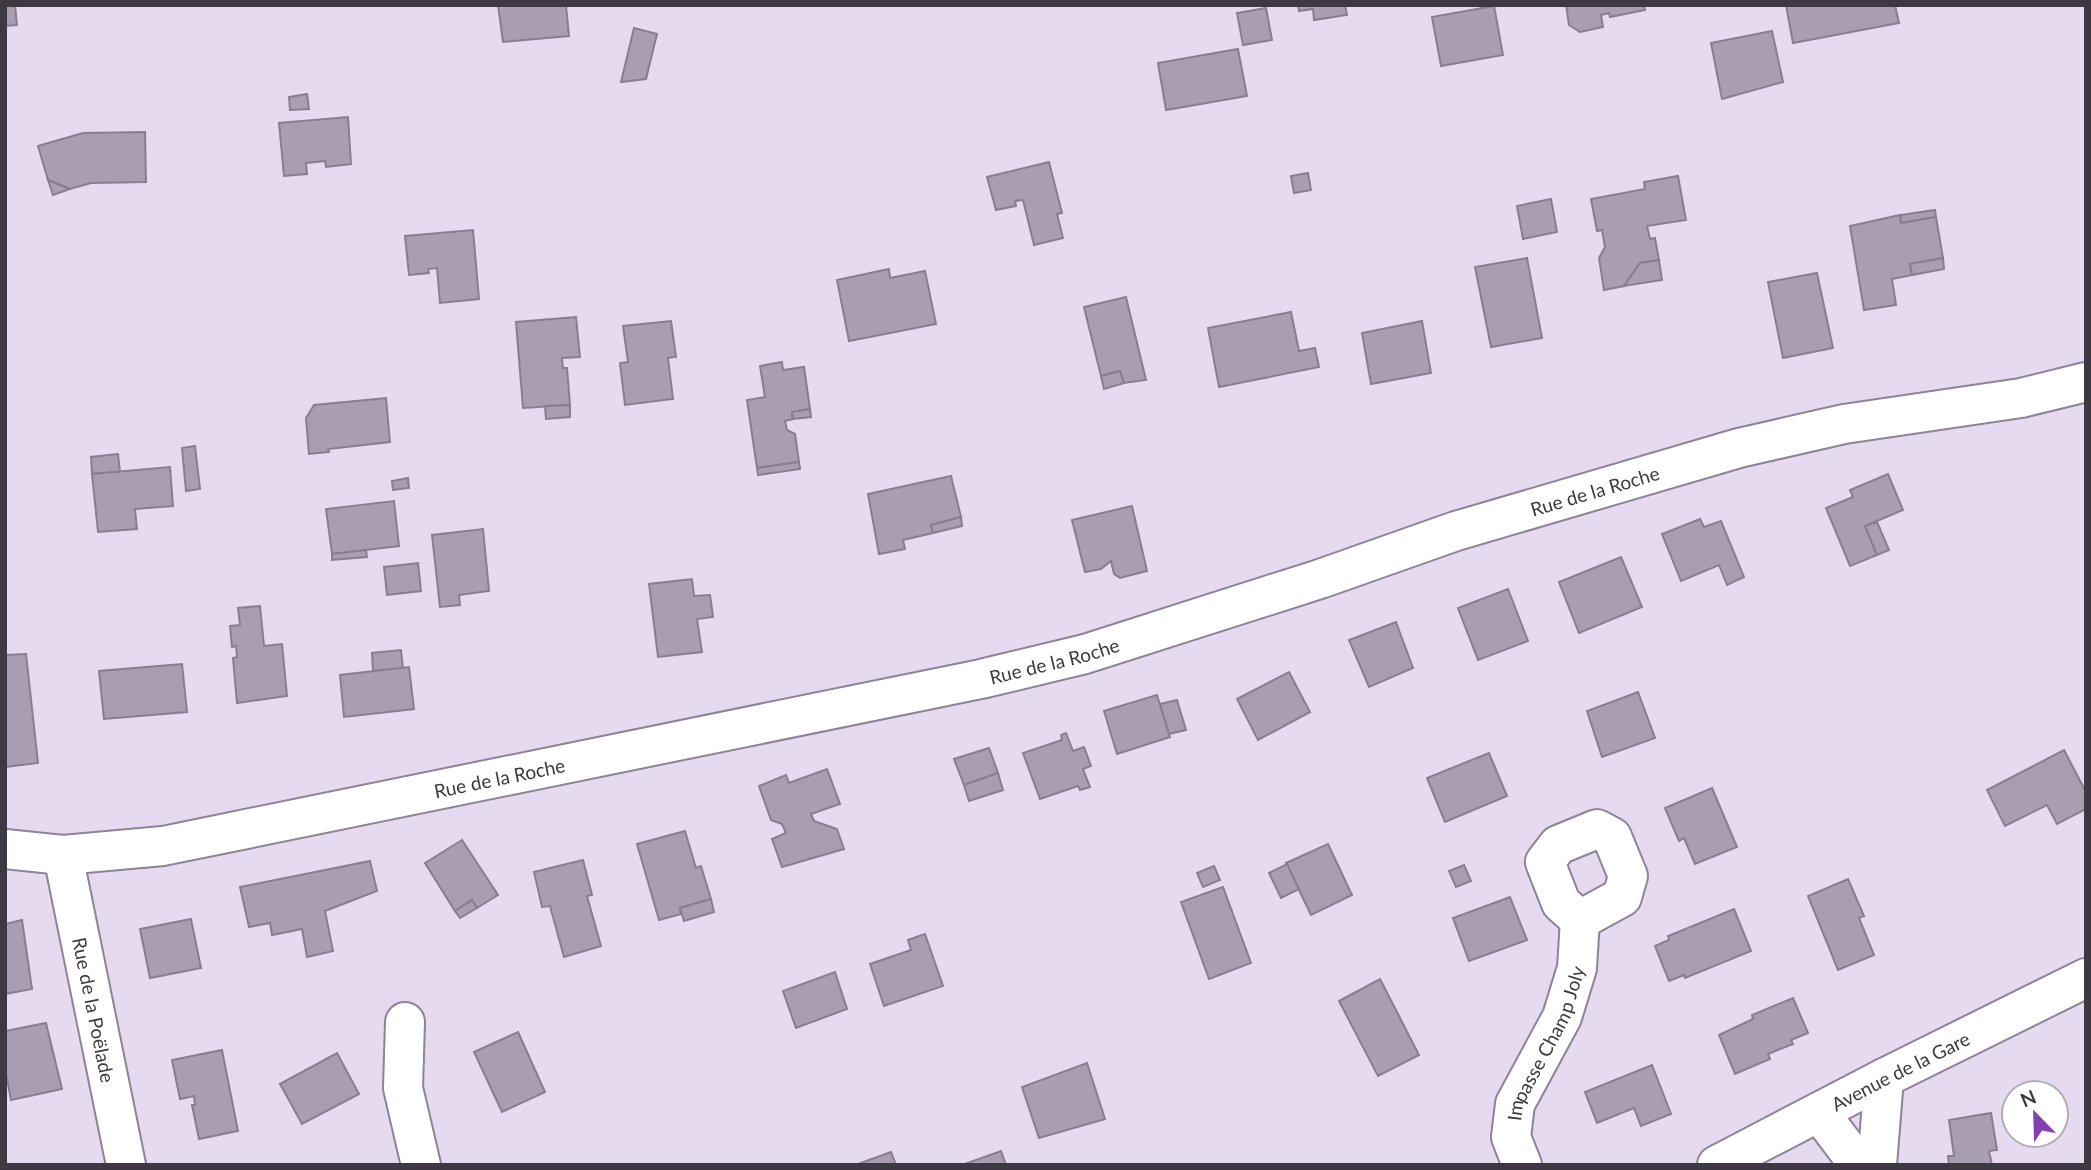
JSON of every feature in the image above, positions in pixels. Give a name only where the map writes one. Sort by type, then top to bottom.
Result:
[{"type":"street","name":"Rue de la Roche","points":[[5,849],[63,855],[163,846],[994,676],[1085,654],[1320,579],[1456,531],[1738,448],[1844,424],[2021,398],[2086,382]]},
{"type":"street","name":"Rue de la Poëlade","points":[[63,855],[126,1165]]},
{"type":"street","name":"Impasse Champ Joly","points":[[1522,1165],[1511,1137],[1515,1104],[1562,1017],[1577,968],[1580,920]]},
{"type":"street","name":"Avenue de la Gare","points":[[1717,1165],[1884,1078],[2086,978]]},
{"type":"street","points":[[405,1022],[403,1088],[421,1165]]},
{"type":"street","points":[[1877,1165],[1884,1078]]},
{"type":"street","points":[[1819,1112],[1859,1165]]},
{"type":"building","points":[[5,5],[15,5],[17,25],[5,26]]},
{"type":"building","points":[[498,5],[566,5],[569,36],[503,42]]},
{"type":"building","points":[[1298,5],[1345,5],[1347,15],[1314,20],[1313,9],[1299,11]]},
{"type":"building","points":[[1566,5],[1644,5],[1645,10],[1610,17],[1609,13],[1601,15],[1603,27],[1580,32],[1569,25]]},
{"type":"building","points":[[1786,5],[1895,5],[1899,23],[1793,43]]},
{"type":"building","points":[[1494,6],[1503,55],[1441,66],[1432,17]]},
{"type":"building","points":[[1266,8],[1272,40],[1243,45],[1237,13]]},
{"type":"building","points":[[634,28],[657,34],[646,79],[621,82]]},
{"type":"building","points":[[1772,31],[1783,82],[1722,99],[1711,43]]},
{"type":"building","points":[[1238,49],[1247,96],[1166,110],[1158,63]]},
{"type":"building","points":[[307,94],[309,109],[290,110],[289,97]]},
{"type":"building","points":[[348,117],[351,164],[326,167],[325,161],[306,163],[307,174],[284,176],[279,123]]},
{"type":"building","points":[[145,132],[146,182],[91,183],[70,189],[48,180],[38,146],[83,133]]},
{"type":"building","points":[[1049,162],[1062,213],[1057,214],[1063,238],[1034,245],[1023,200],[1015,201],[1016,206],[996,210],[987,177]]},
{"type":"building","points":[[1308,173],[1311,190],[1294,193],[1291,176]]},
{"type":"building","points":[[1678,176],[1686,220],[1647,226],[1650,239],[1655,238],[1659,260],[1640,263],[1624,286],[1604,290],[1599,258],[1605,247],[1602,230],[1597,231],[1591,199],[1645,189],[1644,182]]},
{"type":"building","points":[[48,180],[70,189],[53,195]]},
{"type":"building","points":[[1551,199],[1557,232],[1523,239],[1517,206]]},
{"type":"building","points":[[1935,210],[1936,217],[1901,223],[1900,215]]},
{"type":"building","points":[[1900,215],[1901,223],[1936,217],[1943,258],[1910,264],[1912,275],[1892,279],[1896,305],[1864,310],[1850,226]]},
{"type":"building","points":[[473,230],[479,299],[440,303],[437,268],[428,269],[429,273],[409,275],[405,236]]},
{"type":"building","points":[[1527,258],[1542,338],[1491,347],[1475,267]]},
{"type":"building","points":[[1943,258],[1944,269],[1912,275],[1910,264]]},
{"type":"building","points":[[1659,260],[1662,280],[1624,286],[1640,263]]},
{"type":"building","points":[[889,269],[890,278],[925,271],[936,324],[849,341],[837,280]]},
{"type":"building","points":[[1817,273],[1833,348],[1783,358],[1768,282]]},
{"type":"building","points":[[1126,297],[1146,380],[1124,383],[1120,371],[1101,376],[1084,307]]},
{"type":"building","points":[[1291,312],[1299,351],[1315,348],[1319,367],[1219,387],[1208,328]]},
{"type":"building","points":[[576,317],[580,357],[562,358],[563,368],[567,368],[570,405],[523,408],[516,322]]},
{"type":"building","points":[[671,321],[676,357],[668,358],[673,399],[625,405],[620,363],[628,362],[623,326]]},
{"type":"building","points":[[1422,321],[1431,373],[1371,384],[1362,333]]},
{"type":"building","points":[[782,362],[783,370],[804,367],[810,409],[792,412],[793,419],[785,421],[787,430],[795,434],[799,462],[757,468],[747,400],[765,397],[760,366]]},
{"type":"building","points":[[1120,371],[1124,383],[1104,389],[1101,376]]},
{"type":"building","points":[[386,398],[390,442],[328,449],[329,452],[309,454],[306,418],[314,405]]},
{"type":"building","points":[[570,405],[570,417],[546,419],[545,406]]},
{"type":"building","points":[[810,409],[811,417],[793,419],[792,412]]},
{"type":"building","points":[[195,446],[200,489],[186,491],[182,448]]},
{"type":"building","points":[[118,454],[120,472],[92,474],[91,457]]},
{"type":"building","points":[[799,462],[800,469],[758,475],[757,468]]},
{"type":"building","points":[[170,467],[173,506],[135,509],[137,529],[98,532],[92,474]]},
{"type":"building","points":[[1888,474],[1903,510],[1865,526],[1877,555],[1850,566],[1826,508],[1853,497],[1850,490]]},
{"type":"building","points":[[951,476],[961,517],[931,525],[933,533],[903,540],[905,549],[879,554],[868,494]]},
{"type":"building","points":[[408,478],[409,488],[393,490],[392,481]]},
{"type":"building","points":[[394,501],[399,546],[332,554],[326,509]]},
{"type":"building","points":[[1132,506],[1147,571],[1120,578],[1114,574],[1111,561],[1101,569],[1085,572],[1072,520]]},
{"type":"building","points":[[961,517],[962,526],[933,533],[931,525]]},
{"type":"building","points":[[1700,519],[1704,527],[1721,521],[1744,577],[1727,585],[1719,565],[1681,581],[1662,534]]},
{"type":"building","points":[[1877,522],[1889,550],[1877,555],[1865,526]]},
{"type":"building","points":[[483,529],[489,591],[459,595],[460,605],[440,607],[432,535]]},
{"type":"building","points":[[366,550],[367,557],[332,560],[332,554]]},
{"type":"building","points":[[1621,557],[1642,607],[1579,633],[1559,582]]},
{"type":"building","points":[[418,563],[421,591],[387,595],[384,567]]},
{"type":"building","points":[[692,579],[694,596],[710,595],[713,617],[697,619],[702,652],[658,657],[649,584]]},
{"type":"building","points":[[1508,589],[1528,641],[1478,660],[1458,608]]},
{"type":"building","points":[[260,606],[264,646],[282,644],[287,696],[237,703],[233,658],[237,657],[236,646],[232,647],[230,626],[240,625],[238,608]]},
{"type":"building","points":[[1396,622],[1413,668],[1369,687],[1349,640]]},
{"type":"building","points":[[401,650],[403,669],[373,671],[372,653]]},
{"type":"building","points":[[26,654],[38,763],[5,767],[5,655]]},
{"type":"building","points":[[182,664],[187,712],[104,719],[99,671]]},
{"type":"building","points":[[409,667],[414,709],[344,717],[340,675]]},
{"type":"building","points":[[1289,672],[1310,712],[1258,740],[1237,699]]},
{"type":"building","points":[[1638,692],[1655,738],[1602,757],[1587,711]]},
{"type":"building","points":[[1157,695],[1170,737],[1117,754],[1104,711]]},
{"type":"building","points":[[1177,700],[1186,730],[1169,734],[1160,704]]},
{"type":"building","points":[[1066,733],[1073,751],[1084,747],[1091,766],[1083,769],[1090,787],[1080,790],[1078,786],[1040,799],[1023,753],[1062,740],[1061,735]]},
{"type":"building","points":[[989,748],[998,773],[964,785],[954,759]]},
{"type":"building","points":[[2064,750],[2086,792],[2086,809],[2057,824],[2047,805],[2005,826],[1987,790]]},
{"type":"building","points":[[1489,753],[1507,796],[1445,822],[1427,778]]},
{"type":"building","points":[[827,769],[840,804],[811,814],[814,821],[837,829],[844,849],[782,867],[772,839],[786,833],[782,824],[771,820],[759,786],[786,775],[789,783]]},
{"type":"building","points":[[998,773],[1003,790],[969,801],[964,785]]},
{"type":"building","points":[[1712,788],[1737,847],[1695,864],[1684,838],[1679,841],[1665,808]]},
{"type":"building","points":[[685,831],[696,868],[701,866],[711,899],[680,908],[681,914],[659,920],[637,844]]},
{"type":"building","points":[[462,840],[498,895],[477,908],[472,900],[455,911],[425,863]]},
{"type":"building","points":[[1328,844],[1352,895],[1311,915],[1286,863]]},
{"type":"building","points":[[583,860],[592,895],[587,896],[601,946],[564,957],[550,906],[542,907],[534,872]]},
{"type":"building","points":[[370,861],[377,891],[325,911],[333,951],[307,957],[302,929],[272,935],[270,923],[249,927],[240,887]]},
{"type":"building","points":[[1287,864],[1299,889],[1281,898],[1269,873]]},
{"type":"building","points":[[1464,865],[1471,881],[1456,887],[1449,871]]},
{"type":"building","points":[[1214,866],[1220,880],[1203,887],[1197,873]]},
{"type":"building","points":[[1848,879],[1864,916],[1859,918],[1874,955],[1838,970],[1808,896]]},
{"type":"building","points":[[1223,887],[1251,963],[1209,979],[1181,902]]},
{"type":"building","points":[[1510,897],[1527,940],[1469,961],[1453,918]]},
{"type":"building","points":[[711,899],[714,912],[684,921],[680,908]]},
{"type":"building","points":[[472,900],[477,908],[460,918],[455,911]]},
{"type":"building","points":[[1734,909],[1751,951],[1685,978],[1684,975],[1669,981],[1655,946],[1669,940],[1668,936]]},
{"type":"building","points":[[191,919],[201,968],[150,978],[140,929]]},
{"type":"building","points":[[22,920],[32,989],[5,994],[5,924]]},
{"type":"building","points":[[925,934],[943,986],[884,1006],[870,964],[911,950],[908,940]]},
{"type":"building","points":[[835,972],[847,1009],[796,1028],[783,991]]},
{"type":"building","points":[[1380,979],[1419,1055],[1378,1076],[1339,1001]]},
{"type":"building","points":[[1793,998],[1808,1033],[1791,1040],[1793,1044],[1768,1054],[1770,1059],[1735,1074],[1719,1035],[1753,1019],[1752,1015]]},
{"type":"building","points":[[46,1023],[62,1089],[11,1100],[5,1068],[5,1031]]},
{"type":"building","points":[[518,1032],[545,1092],[502,1112],[474,1052]]},
{"type":"building","points":[[222,1050],[238,1131],[199,1139],[192,1105],[195,1105],[194,1096],[180,1099],[172,1060]]},
{"type":"building","points":[[337,1053],[359,1094],[302,1124],[280,1084]]},
{"type":"building","points":[[1087,1063],[1105,1119],[1039,1138],[1022,1087]]},
{"type":"building","points":[[1652,1065],[1671,1114],[1641,1126],[1634,1108],[1597,1123],[1585,1092]]},
{"type":"building","points":[[1991,1113],[1997,1150],[1989,1151],[1992,1165],[1949,1165],[1948,1156],[1954,1156],[1949,1120]]},
{"type":"building","points":[[1001,1151],[1006,1165],[962,1165]]},
{"type":"building","points":[[891,1152],[896,1165],[855,1165]]}]
